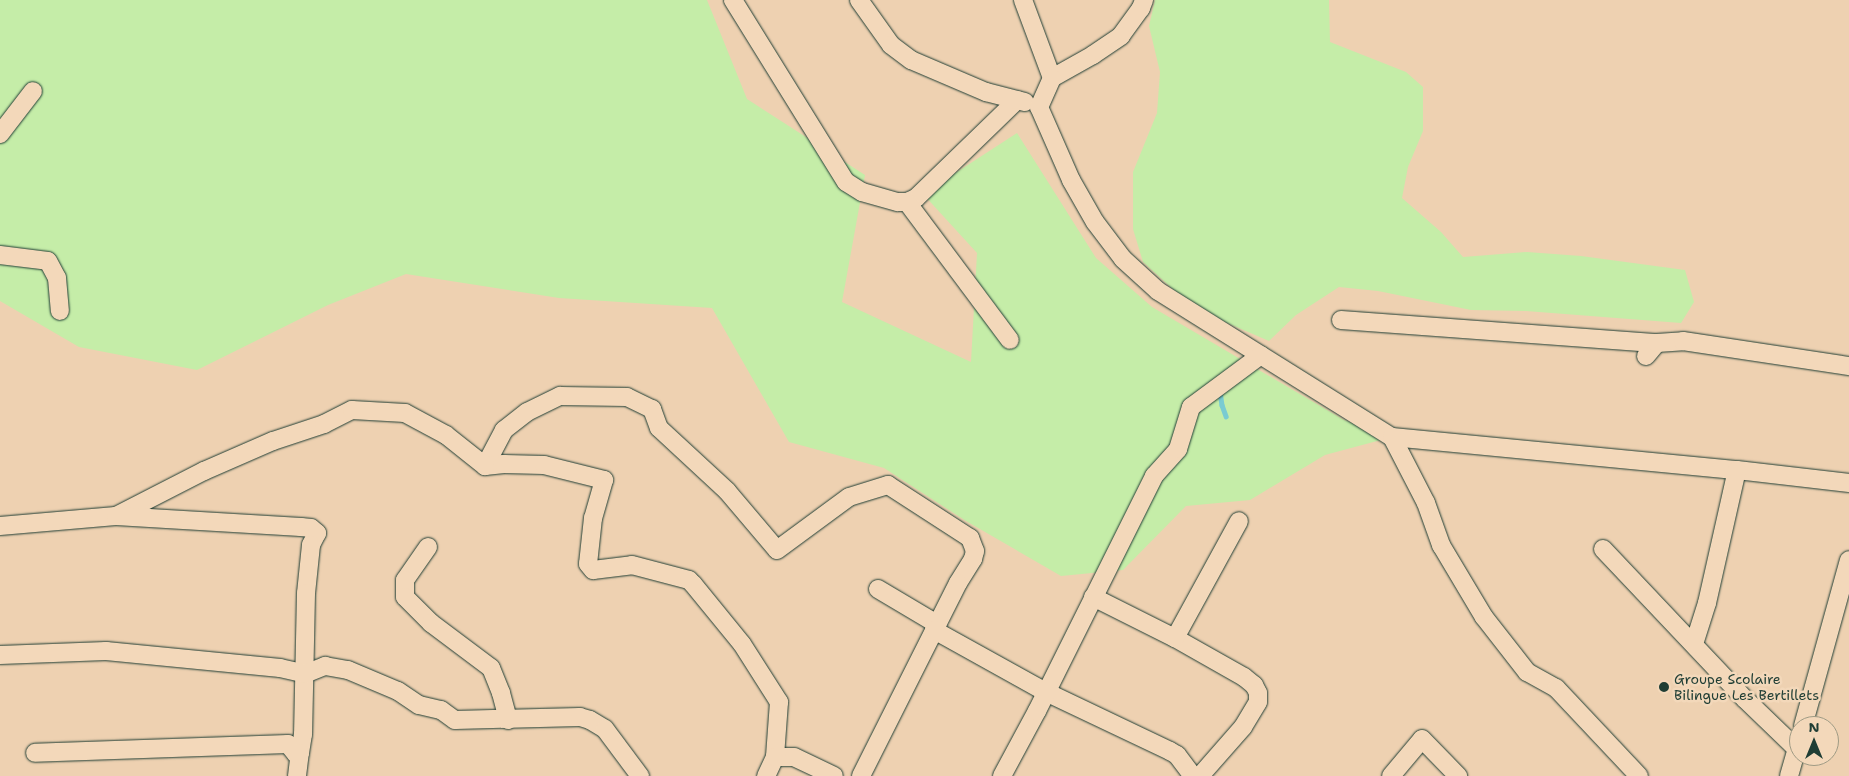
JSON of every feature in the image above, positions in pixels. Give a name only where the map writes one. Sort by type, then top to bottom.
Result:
[{"type":"street","points":[[733,0],[846,182],[862,192],[898,202],[907,202],[916,198],[1017,100]]},
{"type":"street","points":[[859,0],[892,45],[912,60],[986,92],[1039,107]]},
{"type":"street","points":[[1023,0],[1052,78]]},
{"type":"street","points":[[1144,0],[1141,8],[1121,36],[1093,56],[1052,78],[1039,107],[1071,180],[1095,222],[1123,259],[1158,291],[1392,437],[1737,470],[1849,483]]},
{"type":"street","points":[[0,134],[33,91]]},
{"type":"street","points":[[907,202],[1010,340]]},
{"type":"street","points":[[0,255],[48,261],[57,278],[60,311]]},
{"type":"street","points":[[1341,320],[1651,350],[1683,341],[1849,366]]},
{"type":"street","points":[[1002,776],[1154,476],[1178,450],[1191,407],[1261,355]]},
{"type":"street","points":[[485,466],[504,430],[527,412],[560,396],[627,397],[652,409],[660,428],[727,491],[777,550],[849,497],[888,485],[970,538],[974,544],[973,559],[936,627],[862,776]]},
{"type":"street","points":[[116,516],[247,452],[324,424],[352,410],[405,414],[446,435],[485,466],[504,464],[544,465],[604,480],[593,518],[587,558],[590,568],[594,570],[632,565],[689,580],[693,584],[742,644],[777,697],[779,708],[775,757],[766,776]]},
{"type":"street","points":[[1392,437],[1426,503],[1441,545],[1484,617],[1528,672],[1556,688],[1639,776]]},
{"type":"street","points":[[1694,644],[1707,603],[1737,470]]},
{"type":"street","points":[[0,526],[116,516],[311,528],[316,533],[311,545],[306,593],[303,734],[297,776]]},
{"type":"street","points":[[1175,638],[1239,521]]},
{"type":"street","points":[[428,548],[405,580],[405,597],[431,624],[491,668],[501,693],[508,720]]},
{"type":"street","points":[[1603,549],[1745,699],[1789,737]]},
{"type":"street","points":[[1806,716],[1849,560]]},
{"type":"street","points":[[878,589],[936,627],[1046,692],[1177,755],[1193,776]]},
{"type":"street","points":[[1093,597],[1175,638],[1244,676],[1258,693],[1258,702],[1243,727],[1200,776]]},
{"type":"street","points":[[0,655],[106,651],[280,668],[305,674],[325,666],[348,670],[398,691],[419,705],[441,710],[455,720],[580,718],[598,723],[640,776]]},
{"type":"street","points":[[1391,776],[1422,738],[1458,776]]},
{"type":"street","points":[[35,753],[288,744],[296,754],[300,753]]},
{"type":"street","points":[[775,757],[794,757],[834,776]]},
{"type":"green space","points":[[0,0],[707,0],[747,99],[865,175],[842,302],[971,362],[977,253],[923,194],[1017,133],[1096,258],[1152,307],[1344,420],[1392,437],[1325,455],[1250,500],[1186,506],[1123,570],[1061,576],[966,521],[884,468],[789,442],[712,308],[559,298],[406,274],[328,305],[197,370],[79,347],[0,301]]},
{"type":"green space","points":[[1155,0],[1329,0],[1330,42],[1406,72],[1423,87],[1423,131],[1408,167],[1402,198],[1441,232],[1463,257],[1527,252],[1581,256],[1685,270],[1694,302],[1681,323],[1526,311],[1471,310],[1378,291],[1339,287],[1296,315],[1269,341],[1218,319],[1177,293],[1143,262],[1133,229],[1133,172],[1157,113],[1160,72],[1149,26]]},
{"type":"waterway","points":[[1220,391],[1226,416]]},
{"type":"place","name":"Groupe Scolaire Bilingue Les Bertillets","points":[[1664,687]]}]
